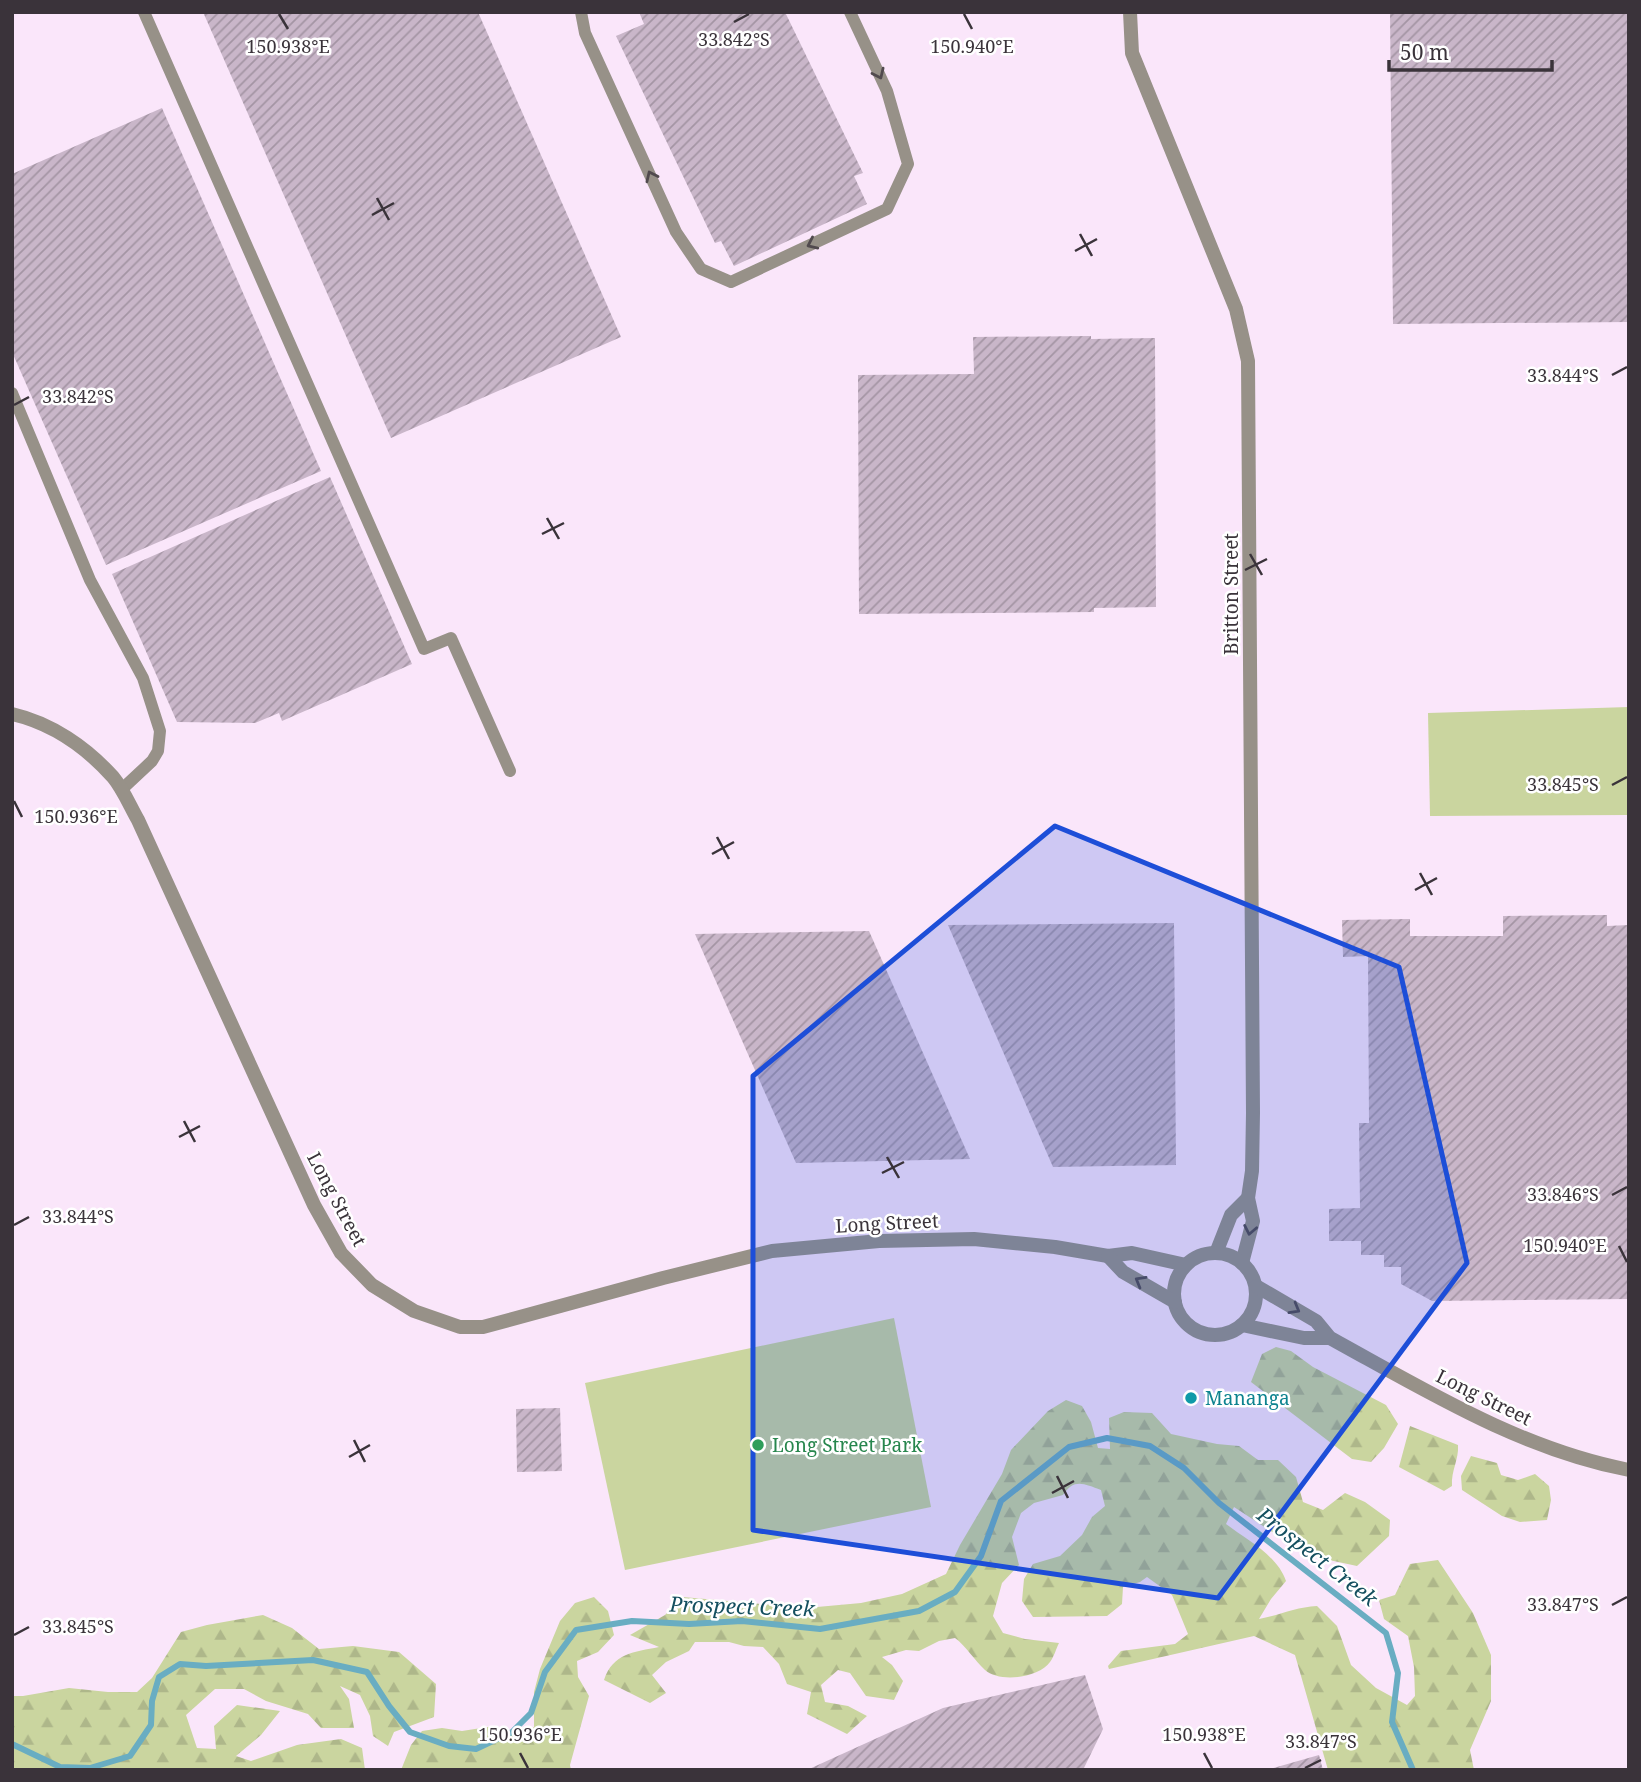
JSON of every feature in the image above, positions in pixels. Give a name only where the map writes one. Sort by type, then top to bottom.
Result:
[{"type":"street","name":"Britton Street","points":[[1130,12],[1132,53],[1229,290],[1242,329],[1248,361],[1253,1113],[1252,1171],[1248,1198],[1252,1221],[1242,1263]]},
{"type":"street","name":"Long Street","points":[[12,714],[34,719],[71,739],[114,778],[138,820],[314,1205],[341,1253],[372,1285],[414,1311],[460,1327],[483,1327],[772,1251],[879,1241],[974,1239],[1055,1247],[1108,1256],[1132,1253],[1186,1265]]},
{"type":"street","points":[[1216,1253],[1231,1215],[1248,1198]]},
{"type":"street","points":[[1216,1253],[1230,1256],[1242,1263],[1251,1273],[1256,1286],[1256,1301],[1251,1314],[1242,1325],[1230,1332],[1216,1335],[1202,1333],[1190,1326],[1180,1315],[1174,1290],[1186,1265],[1204,1255],[1216,1253]]},
{"type":"street","points":[[1108,1256],[1123,1272],[1175,1302]]},
{"type":"street","name":"Long Street","points":[[1256,1286],[1316,1321],[1330,1338],[1468,1414],[1543,1447],[1629,1470]]},
{"type":"street","name":"Long Street","points":[[1242,1325],[1304,1338],[1330,1338]]},
{"type":"lane","points":[[144,12],[424,649],[451,638],[510,771]]},
{"type":"lane","points":[[581,12],[585,33],[676,232],[701,269],[731,282],[887,209],[908,164],[887,91],[850,12]]},
{"type":"lane","points":[[12,393],[90,580],[143,678],[160,731],[158,751],[152,761],[121,790]]},
{"type":"highlighted area","points":[[1055,826],[1399,967],[1467,1263],[1218,1598],[753,1530],[753,1076]]},
{"type":"green space","points":[[1629,707],[1629,815],[1430,816],[1428,713]]},
{"type":"green space","name":"Long Street Park","points":[[894,1318],[931,1507],[625,1570],[585,1383]]},
{"type":"green space","points":[[1276,1347],[1291,1351],[1313,1367],[1386,1405],[1398,1424],[1384,1448],[1371,1462],[1352,1459],[1251,1382],[1262,1354]]},
{"type":"green space","points":[[1066,1400],[1082,1406],[1091,1422],[1098,1448],[1110,1449],[1109,1418],[1124,1412],[1152,1413],[1171,1434],[1239,1446],[1258,1460],[1278,1460],[1296,1477],[1303,1502],[1323,1510],[1345,1493],[1365,1502],[1390,1520],[1389,1536],[1357,1566],[1329,1560],[1292,1545],[1234,1507],[1226,1524],[1269,1556],[1286,1581],[1259,1619],[1317,1606],[1337,1626],[1351,1665],[1376,1688],[1407,1705],[1415,1696],[1414,1667],[1408,1636],[1384,1619],[1379,1600],[1395,1595],[1410,1564],[1438,1560],[1473,1613],[1491,1655],[1491,1701],[1470,1750],[1474,1770],[1328,1770],[1295,1655],[1254,1636],[1109,1669],[1108,1666],[1121,1651],[1175,1644],[1188,1634],[1172,1595],[1147,1577],[1123,1587],[1122,1604],[1107,1616],[1033,1617],[1022,1601],[1024,1579],[1033,1564],[1060,1556],[1082,1535],[1092,1517],[1105,1506],[1101,1490],[1080,1484],[1071,1486],[1063,1495],[1034,1503],[1021,1513],[1012,1537],[1019,1565],[1002,1583],[993,1616],[1003,1633],[1059,1643],[1050,1662],[1037,1672],[1019,1677],[991,1674],[955,1638],[939,1641],[919,1651],[906,1650],[882,1657],[892,1665],[903,1681],[894,1700],[866,1696],[850,1673],[838,1670],[821,1685],[825,1702],[848,1706],[867,1716],[847,1734],[807,1714],[811,1692],[787,1684],[779,1664],[763,1647],[729,1642],[695,1642],[689,1651],[666,1662],[652,1675],[666,1693],[650,1703],[604,1680],[619,1659],[659,1647],[630,1635],[665,1615],[683,1597],[806,1608],[861,1603],[902,1594],[946,1574],[1002,1474],[1011,1450],[1048,1411]]},
{"type":"green space","points":[[1410,1426],[1458,1445],[1452,1486],[1444,1491],[1399,1467]]},
{"type":"green space","points":[[1471,1456],[1497,1463],[1501,1475],[1518,1480],[1535,1474],[1549,1486],[1551,1500],[1547,1520],[1520,1522],[1502,1516],[1462,1490],[1461,1476]]},
{"type":"green space","points":[[594,1597],[608,1611],[614,1635],[598,1652],[577,1661],[578,1677],[589,1696],[570,1765],[571,1770],[401,1770],[411,1745],[422,1731],[442,1728],[462,1731],[494,1726],[522,1737],[534,1727],[534,1692],[540,1669],[560,1621],[575,1603]]},
{"type":"green space","points":[[263,1615],[292,1628],[319,1649],[353,1646],[399,1652],[436,1684],[434,1717],[394,1732],[388,1746],[373,1736],[370,1716],[360,1695],[340,1686],[349,1699],[354,1728],[321,1728],[308,1714],[266,1701],[244,1689],[215,1689],[186,1715],[197,1748],[216,1749],[214,1726],[237,1705],[280,1711],[261,1735],[236,1756],[251,1761],[297,1745],[341,1739],[362,1748],[365,1770],[12,1770],[12,1696],[69,1688],[137,1692],[152,1678],[181,1632]]},
{"type":"building","points":[[203,12],[478,12],[621,337],[391,438]]},
{"type":"building","points":[[639,12],[785,12],[863,173],[854,176],[867,204],[734,266],[721,241],[715,243],[616,36],[644,24]]},
{"type":"building","points":[[1390,12],[1629,12],[1629,322],[1393,324]]},
{"type":"building","points":[[162,108],[321,471],[106,565],[12,352],[12,174]]},
{"type":"building","points":[[1091,336],[1091,339],[1155,338],[1156,607],[1094,608],[1094,612],[859,614],[858,375],[974,374],[973,337]]},
{"type":"building","points":[[330,477],[412,664],[282,721],[279,713],[255,723],[177,722],[112,574]]},
{"type":"building","points":[[1607,915],[1607,926],[1629,925],[1629,1299],[1432,1301],[1401,1284],[1401,1267],[1384,1267],[1384,1255],[1361,1255],[1361,1241],[1329,1241],[1329,1209],[1360,1208],[1359,1123],[1369,1123],[1368,956],[1343,957],[1342,920],[1410,919],[1410,936],[1503,936],[1503,916]]},
{"type":"building","points":[[1174,923],[1176,1165],[1053,1167],[948,925]]},
{"type":"building","points":[[869,931],[970,1159],[796,1163],[695,934]]},
{"type":"building","points":[[560,1408],[562,1471],[517,1472],[516,1409]]},
{"type":"building","points":[[1085,1675],[1103,1729],[1083,1770],[807,1770],[943,1708]]},
{"type":"building","points":[[1319,1755],[1323,1770],[1270,1770],[1270,1769]]},
{"type":"waterway","name":"Prospect Creek","points":[[12,1744],[60,1767],[90,1768],[130,1756],[151,1725],[152,1701],[159,1677],[180,1664],[206,1666],[313,1660],[367,1672],[410,1732],[449,1746],[476,1749],[512,1732],[531,1713],[545,1672],[576,1630],[632,1621],[689,1624],[742,1621],[820,1629],[919,1611],[955,1592],[981,1556],[1001,1501],[1069,1447],[1107,1438],[1150,1446],[1184,1468],[1219,1503],[1386,1633],[1398,1673],[1392,1722],[1413,1770]]},
{"type":"place","name":"Mananga","points":[[1191,1398]]},
{"type":"place","name":"Long Street Park","points":[[758,1445]]}]
